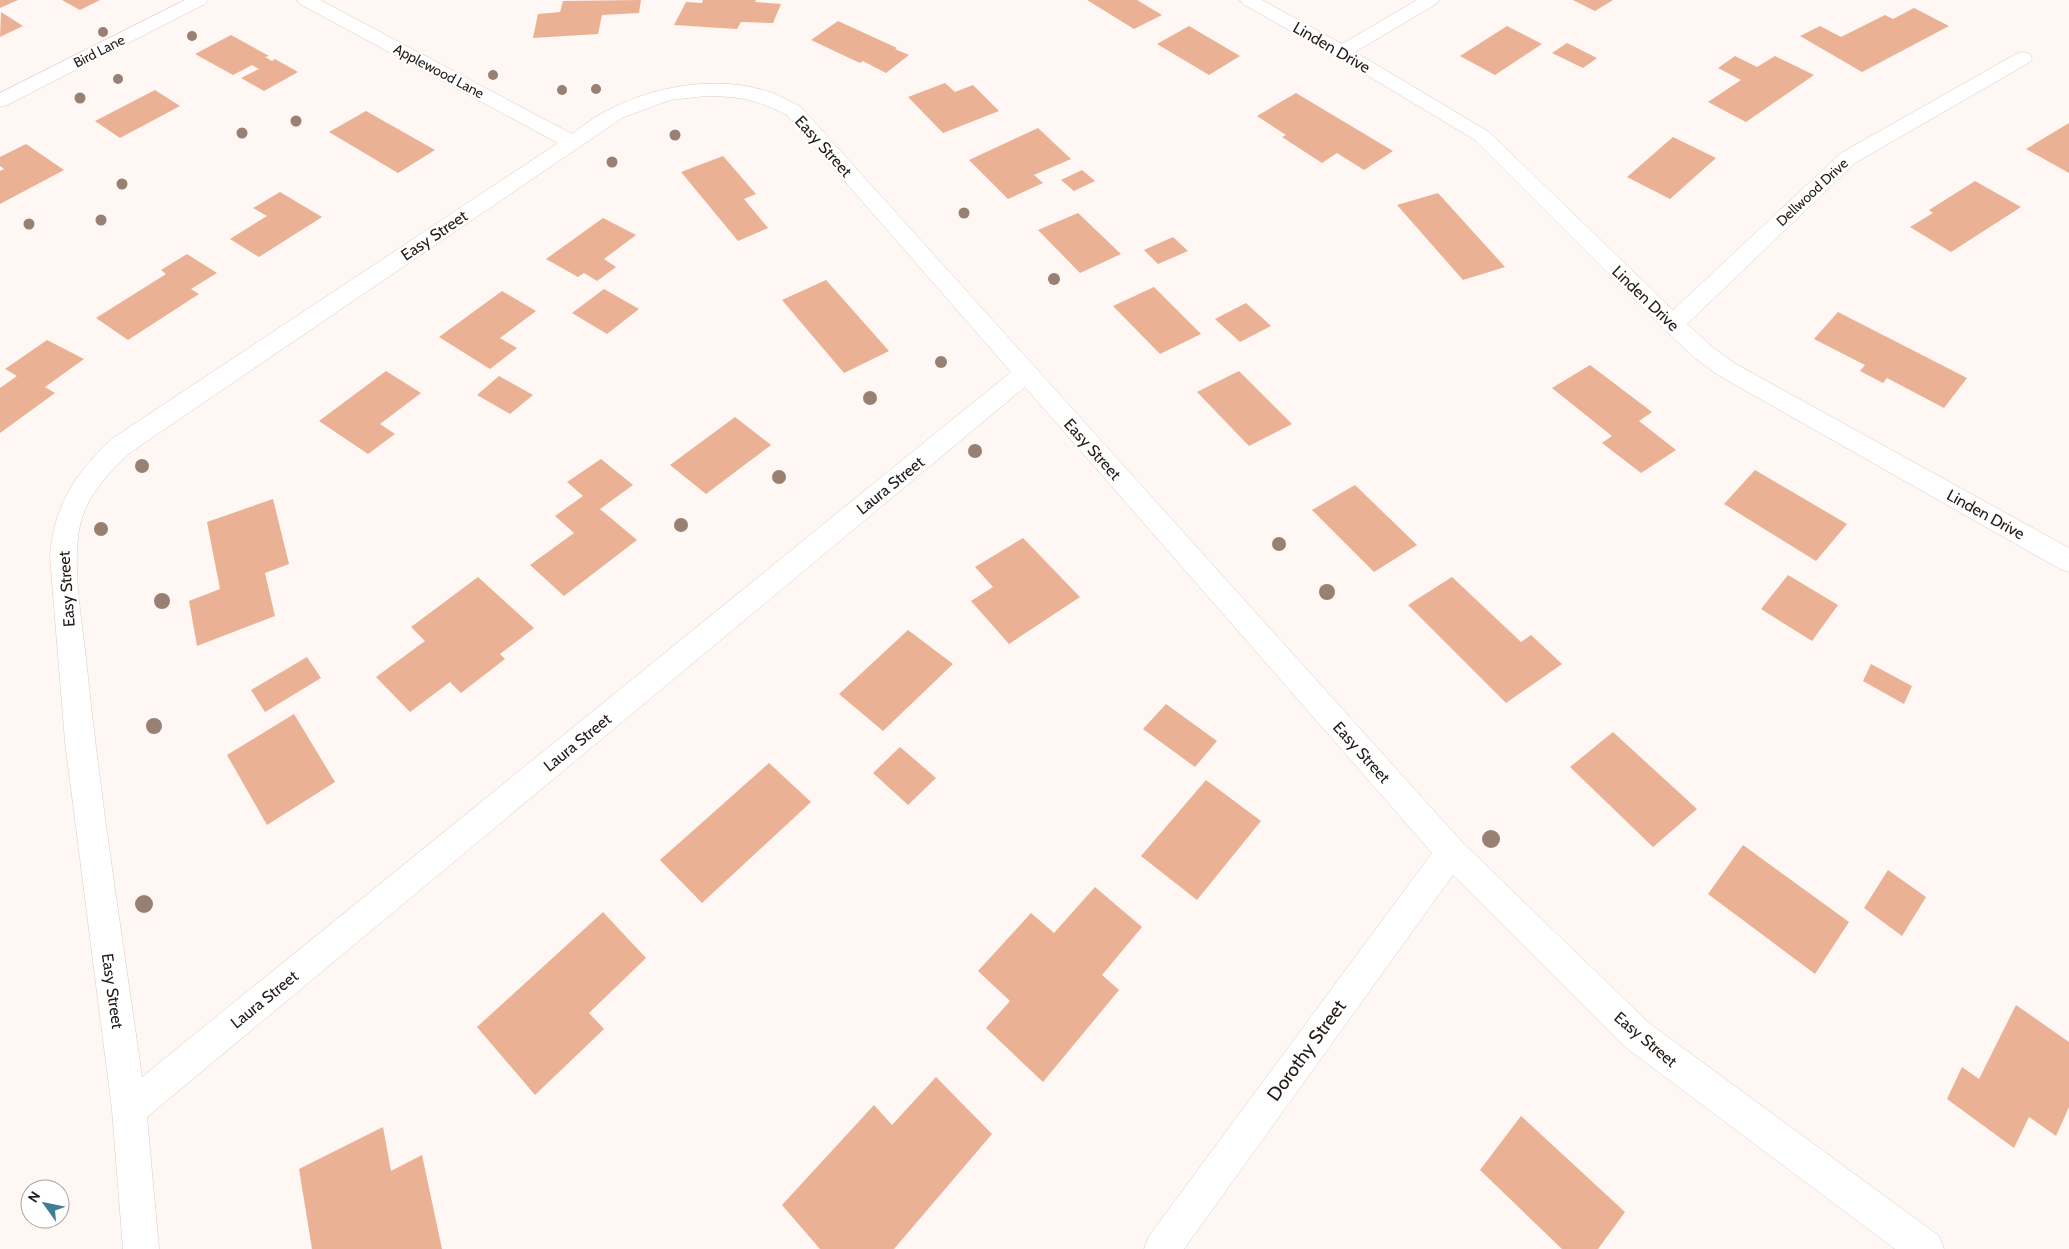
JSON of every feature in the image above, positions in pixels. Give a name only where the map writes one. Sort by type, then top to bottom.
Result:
[{"type":"street","name":"Bird Lane","points":[[0,101],[199,0]]},
{"type":"street","name":"Applewood Lane","points":[[306,0],[572,142]]},
{"type":"street","name":"Linden Drive","points":[[1249,0],[1342,52],[1482,136],[1673,324],[1703,352],[1726,369],[2069,561]]},
{"type":"street","points":[[1342,52],[1430,0]]},
{"type":"street","name":"Dellwood Drive","points":[[1673,324],[1848,158],[2022,58]]},
{"type":"street","name":"Easy Street","points":[[141,1249],[129,1110],[80,741],[62,557],[69,513],[87,481],[103,462],[122,445],[572,142],[630,107],[663,96],[699,91],[736,92],[762,96],[794,111],[1451,852],[1636,1035],[1926,1249]]},
{"type":"street","name":"Laura Street","points":[[129,1110],[1026,374]]},
{"type":"street","name":"Dorothy Street","points":[[1162,1249],[1451,852]]},
{"type":"building","points":[[0,0],[18,0],[0,8]]},
{"type":"building","points":[[62,0],[100,0],[80,10]]},
{"type":"building","points":[[641,0],[639,13],[602,15],[598,34],[533,38],[538,14],[560,12],[563,1]]},
{"type":"building","points":[[703,0],[756,0],[755,2],[781,4],[773,23],[741,22],[737,29],[674,25],[686,2],[702,3]]},
{"type":"building","points":[[1087,0],[1137,0],[1162,15],[1134,29]]},
{"type":"building","points":[[1573,0],[1613,0],[1595,11]]},
{"type":"building","points":[[1914,8],[1949,26],[1862,72],[1800,36],[1820,26],[1841,37],[1885,15],[1893,19]]},
{"type":"building","points":[[1,12],[23,26],[0,37]]},
{"type":"building","points":[[838,21],[909,55],[886,73],[863,61],[860,63],[811,40]]},
{"type":"building","points":[[1189,26],[1240,56],[1209,75],[1157,44]]},
{"type":"building","points":[[1507,26],[1542,44],[1495,75],[1460,56]]},
{"type":"building","points":[[231,35],[269,56],[265,57],[272,61],[275,59],[298,72],[264,91],[241,78],[259,69],[252,65],[233,75],[195,54]]},
{"type":"building","points":[[1567,43],[1597,58],[1583,68],[1552,53]]},
{"type":"building","points":[[1735,56],[1757,67],[1775,56],[1814,75],[1746,122],[1708,102],[1741,80],[1718,68]]},
{"type":"building","points":[[945,83],[955,92],[973,85],[999,111],[943,133],[908,97]]},
{"type":"building","points":[[155,90],[180,106],[120,138],[95,121]]},
{"type":"building","points":[[1296,93],[1393,151],[1364,170],[1337,153],[1322,163],[1282,137],[1286,135],[1257,116]]},
{"type":"building","points":[[366,111],[435,150],[398,173],[329,132]]},
{"type":"building","points":[[2069,123],[2069,173],[2026,149]]},
{"type":"building","points":[[1038,128],[1071,159],[1034,175],[1043,183],[1008,199],[969,160]]},
{"type":"building","points":[[1673,137],[1716,158],[1670,199],[1627,177]]},
{"type":"building","points":[[26,144],[64,170],[0,204],[0,171],[4,169],[0,166],[0,157]]},
{"type":"building","points":[[723,156],[756,194],[744,199],[768,228],[738,241],[681,172]]},
{"type":"building","points":[[1082,170],[1095,181],[1074,191],[1061,180]]},
{"type":"building","points":[[1975,181],[2021,207],[1951,252],[1910,227],[1933,213],[1929,210]]},
{"type":"building","points":[[280,192],[322,217],[259,257],[230,239],[267,216],[253,208]]},
{"type":"building","points":[[1438,193],[1505,267],[1463,280],[1397,205]]},
{"type":"building","points":[[1078,213],[1121,254],[1080,273],[1038,230]]},
{"type":"building","points":[[603,218],[636,235],[604,259],[616,267],[597,281],[584,273],[578,277],[546,259]]},
{"type":"building","points":[[1173,237],[1188,251],[1158,264],[1144,250]]},
{"type":"building","points":[[187,254],[217,273],[191,289],[199,294],[128,340],[96,318],[166,274],[161,270]]},
{"type":"building","points":[[826,280],[889,351],[844,373],[782,300]]},
{"type":"building","points":[[1154,287],[1201,334],[1160,354],[1113,306]]},
{"type":"building","points":[[604,289],[639,309],[607,334],[572,313]]},
{"type":"building","points":[[502,291],[536,311],[500,338],[517,348],[490,369],[439,337]]},
{"type":"building","points":[[1246,303],[1271,326],[1240,342],[1215,319]]},
{"type":"building","points":[[1838,312],[1967,378],[1944,408],[1887,378],[1883,383],[1860,371],[1865,365],[1814,339]]},
{"type":"building","points":[[47,340],[84,359],[45,387],[55,393],[0,433],[0,388],[17,376],[5,369]]},
{"type":"building","points":[[1590,365],[1652,412],[1639,421],[1676,450],[1641,473],[1602,443],[1612,436],[1552,388]]},
{"type":"building","points":[[386,371],[421,393],[380,424],[395,434],[368,454],[319,421]]},
{"type":"building","points":[[1239,371],[1292,424],[1249,446],[1197,392]]},
{"type":"building","points":[[499,376],[533,395],[510,414],[477,395]]},
{"type":"building","points":[[735,417],[771,445],[706,494],[670,465]]},
{"type":"building","points":[[601,459],[633,485],[600,509],[637,540],[564,596],[530,565],[574,533],[555,516],[583,496],[567,482]]},
{"type":"building","points":[[1755,470],[1847,524],[1816,561],[1724,504]]},
{"type":"building","points":[[1355,485],[1417,545],[1374,572],[1312,510]]},
{"type":"building","points":[[273,499],[289,564],[265,573],[275,616],[197,646],[189,601],[220,589],[207,522]]},
{"type":"building","points":[[1023,538],[1080,597],[1009,644],[971,601],[993,587],[975,567]]},
{"type":"building","points":[[1788,575],[1838,605],[1812,641],[1761,609]]},
{"type":"building","points":[[478,577],[534,628],[500,654],[505,659],[461,693],[450,682],[410,712],[376,677],[425,641],[411,627]]},
{"type":"building","points":[[1452,577],[1521,642],[1531,635],[1562,664],[1506,703],[1408,605]]},
{"type":"building","points":[[908,630],[953,664],[883,731],[839,694]]},
{"type":"building","points":[[307,657],[321,678],[265,712],[251,690]]},
{"type":"building","points":[[1871,664],[1912,686],[1904,704],[1863,681]]},
{"type":"building","points":[[1166,704],[1217,741],[1195,767],[1143,729]]},
{"type":"building","points":[[294,714],[335,782],[267,825],[227,755]]},
{"type":"building","points":[[1613,732],[1697,809],[1653,847],[1570,767]]},
{"type":"building","points":[[900,747],[936,778],[908,805],[873,773]]},
{"type":"building","points":[[769,763],[811,802],[702,903],[660,860]]},
{"type":"building","points":[[1206,780],[1261,821],[1197,900],[1141,856]]},
{"type":"building","points":[[1743,845],[1849,922],[1815,974],[1708,894]]},
{"type":"building","points":[[1888,870],[1926,897],[1902,936],[1864,908]]},
{"type":"building","points":[[1095,887],[1142,927],[1102,975],[1119,990],[1043,1082],[986,1028],[1010,1001],[978,971],[1031,913],[1054,933]]},
{"type":"building","points":[[603,912],[646,958],[589,1013],[604,1029],[535,1095],[477,1027]]},
{"type":"building","points":[[2016,1005],[2069,1042],[2069,1107],[2056,1136],[2029,1117],[2014,1148],[1947,1099],[1962,1067],[1979,1079]]},
{"type":"building","points":[[936,1077],[992,1134],[894,1249],[820,1249],[782,1205],[874,1105],[892,1125]]},
{"type":"building","points":[[1521,1116],[1625,1212],[1598,1249],[1562,1249],[1480,1170]]},
{"type":"building","points":[[383,1127],[391,1171],[422,1155],[442,1249],[312,1249],[299,1169]]}]
